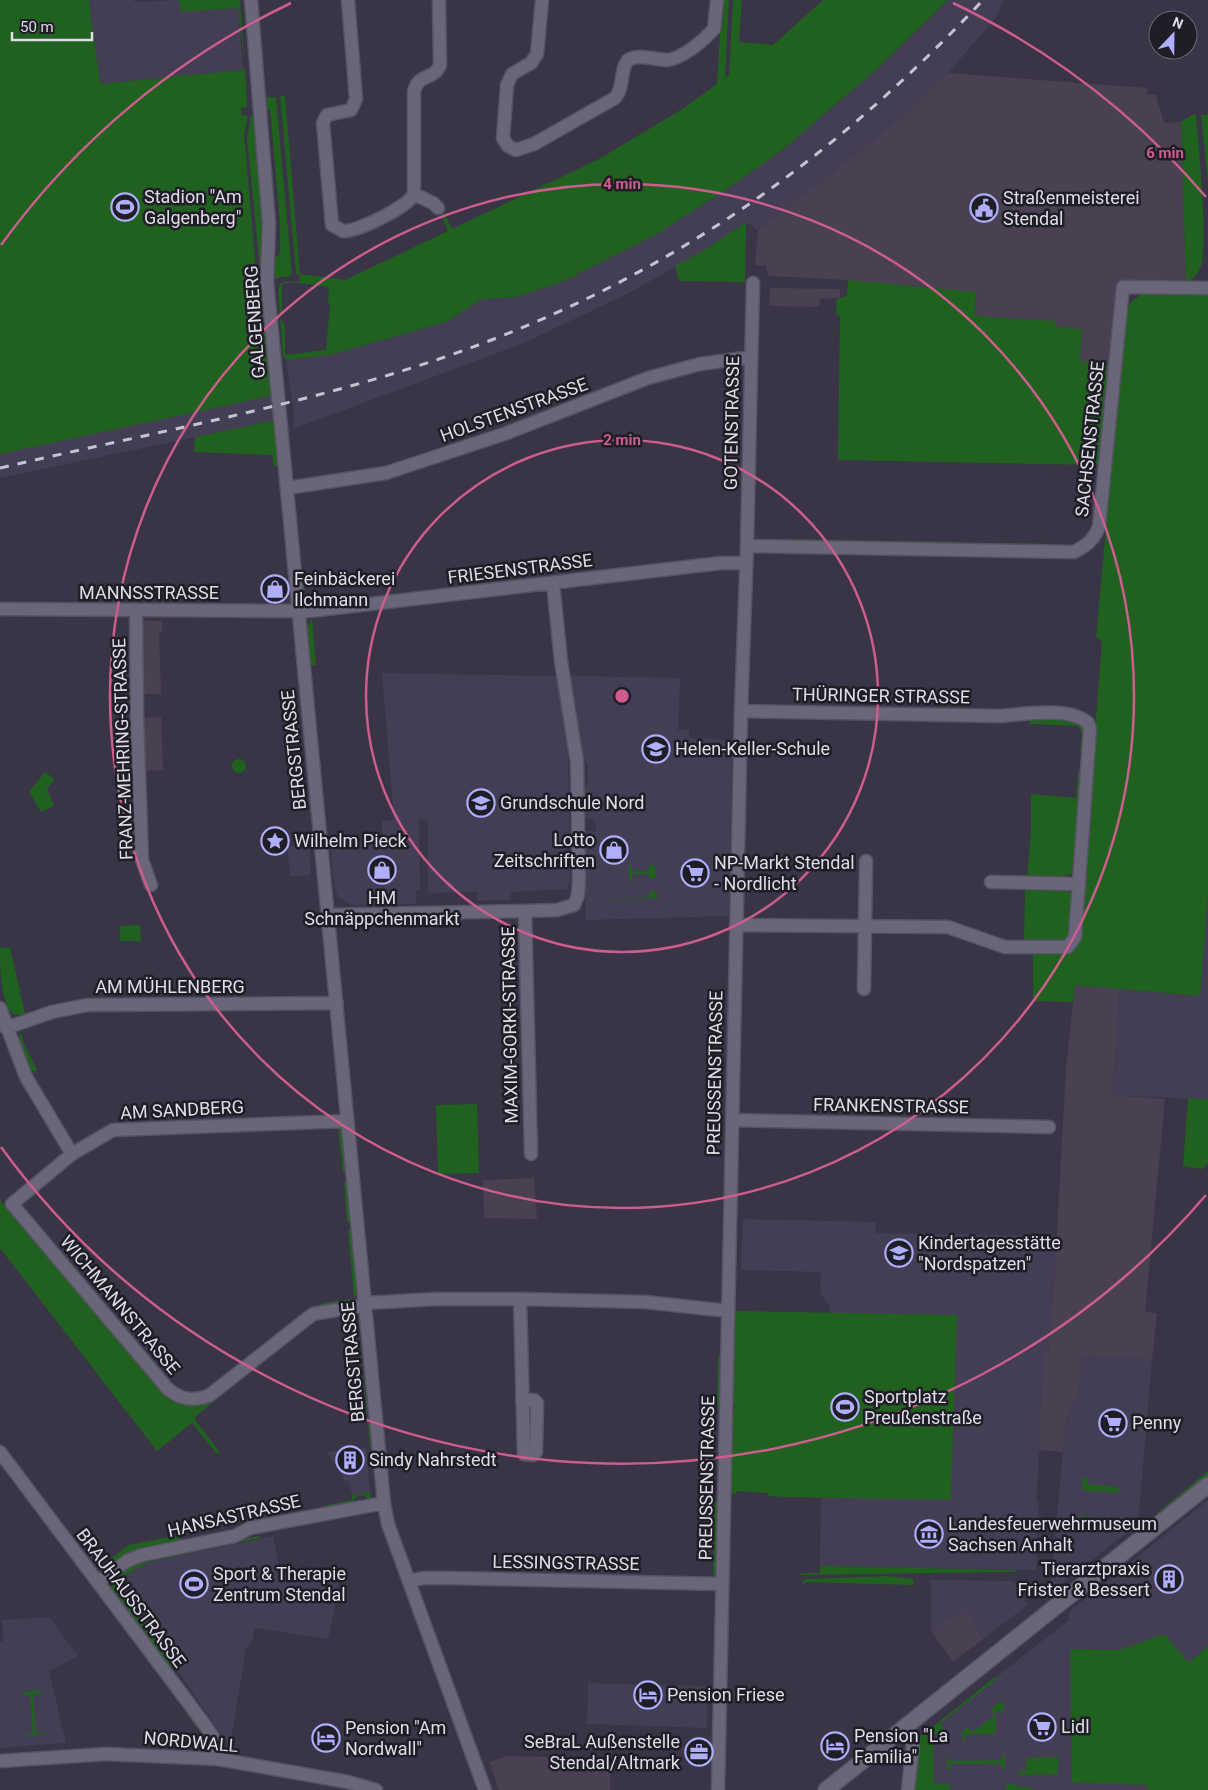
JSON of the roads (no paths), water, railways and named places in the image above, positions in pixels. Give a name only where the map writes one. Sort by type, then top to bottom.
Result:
[{"type":"main road","points":[[826,1790],[1208,1484]]},
{"type":"street","name":"GALGENBERG","points":[[251,0],[269,223],[267,281],[298,612]]},
{"type":"street","points":[[348,0],[356,99],[351,110],[327,115],[323,123],[332,225],[343,231],[353,230],[405,205],[414,194],[414,92],[416,83],[422,78],[435,73],[440,65],[440,0]]},
{"type":"street","points":[[542,0],[537,54],[531,63],[512,74],[507,85],[503,138],[508,146],[516,150],[534,144],[616,98],[619,94],[623,68],[628,60],[635,57],[667,60],[682,54],[714,29],[717,0]]},
{"type":"street","points":[[414,194],[433,203],[438,208]]},
{"type":"street","name":"GOTENSTRASSE","points":[[746,562],[748,546],[753,283]]},
{"type":"street","name":"SACHSENSTRASSE","points":[[748,546],[1074,552],[1086,546],[1097,533],[1099,526],[1123,287],[1208,288]]},
{"type":"street","name":"HOLSTENSTRASSE","points":[[287,488],[386,473],[504,434],[662,374],[719,360],[751,357]]},
{"type":"street","name":"FRIESENSTRASSE","points":[[298,612],[746,562]]},
{"type":"street","name":"PREUSSENSTRASSE","points":[[718,1790],[740,711],[746,562]]},
{"type":"street","name":"MAXIM-GORKI-STRASSE","points":[[530,1154],[525,911],[567,908],[574,905],[578,895],[577,762],[561,661],[553,583]]},
{"type":"street","name":"MANNSSTRASSE","points":[[0,609],[298,612]]},
{"type":"street","name":"FRANZ-MEHRING-STRASSE","points":[[136,610],[137,732],[142,860],[151,885]]},
{"type":"street","name":"BERGSTRASSE","points":[[298,612],[384,1503],[388,1524],[485,1790]]},
{"type":"street","name":"THÜRINGER STRASSE","points":[[740,711],[1000,716],[1021,712],[1075,715],[1088,723],[1090,729],[1078,884]]},
{"type":"street","points":[[864,989],[866,861]]},
{"type":"street","points":[[736,925],[948,927],[1005,947],[1068,947],[1075,937],[1078,884],[991,882]]},
{"type":"street","points":[[328,916],[525,911]]},
{"type":"street","name":"AM MÜHLENBERG","points":[[6,1028],[52,1012],[87,1004],[337,1003]]},
{"type":"street","points":[[0,1008],[26,1077],[72,1154]]},
{"type":"street","name":"AM SANDBERG","points":[[12,1204],[72,1154],[99,1136],[122,1129],[347,1120]]},
{"type":"street","name":"FRANKENSTRASSE","points":[[732,1120],[1049,1127]]},
{"type":"street","name":"WICHMANNSTRASSE","points":[[12,1204],[166,1388],[183,1398],[194,1400],[210,1395],[313,1314],[366,1304],[428,1299],[520,1299],[645,1302],[728,1312]]},
{"type":"street","points":[[520,1299],[522,1400]]},
{"type":"street","name":"BRAUHAUSSTRASSE","points":[[2,1459],[98,1582],[216,1742],[219,1750],[218,1760]]},
{"type":"street","name":"HANSASTRASSE","points":[[98,1582],[127,1561],[142,1555],[235,1536],[255,1527],[384,1503]]},
{"type":"street","name":"LESSINGSTRASSE","points":[[409,1581],[424,1578],[447,1578],[722,1584]]},
{"type":"street","points":[[903,1728],[913,1744],[908,1790]]},
{"type":"street","name":"NORDWALL","points":[[0,1760],[106,1754],[218,1760],[348,1782],[376,1790]]},
{"type":"railway","points":[[0,468],[221,419],[331,392],[439,359],[519,329],[594,295],[666,257],[734,214],[799,167],[862,116],[923,60],[983,0]]},
{"type":"place","name":"Stadion \"Am Galgenberg\"","points":[[125,207]]},
{"type":"place","name":"Straßenmeisterei Stendal","points":[[984,208]]},
{"type":"place","name":"Feinbäckerei Ilchmann","points":[[275,589]]},
{"type":"place","name":"Helen-Keller-Schule","points":[[656,749]]},
{"type":"place","name":"Grundschule Nord","points":[[481,803]]},
{"type":"place","name":"Wilhelm Pieck","points":[[275,841]]},
{"type":"place","name":"Lotto Zeitschriften","points":[[614,850]]},
{"type":"place","name":"HM Schnäppchenmarkt","points":[[382,870]]},
{"type":"place","name":"NP-Markt Stendal - Nordlicht","points":[[695,873]]},
{"type":"place","name":"Kindertagesstätte \"Nordspatzen\"","points":[[899,1253]]},
{"type":"place","name":"Sportplatz Preußenstraße","points":[[845,1407]]},
{"type":"place","name":"Penny","points":[[1113,1423]]},
{"type":"place","name":"Sindy Nahrstedt","points":[[350,1460]]},
{"type":"place","name":"Landesfeuerwehrmuseum Sachsen Anhalt","points":[[929,1534]]},
{"type":"place","name":"Tierarztpraxis Frister & Bessert","points":[[1169,1579]]},
{"type":"place","name":"Sport & Therapie Zentrum Stendal","points":[[194,1584]]},
{"type":"place","name":"Pension Friese","points":[[648,1695]]},
{"type":"place","name":"Lidl","points":[[1042,1727]]},
{"type":"place","name":"Pension \"Am Nordwall\"","points":[[326,1738]]},
{"type":"place","name":"Pension \"La Familia\"","points":[[835,1746]]},
{"type":"place","name":"SeBraL Außenstelle Stendal/Altmark","points":[[699,1752]]}]
